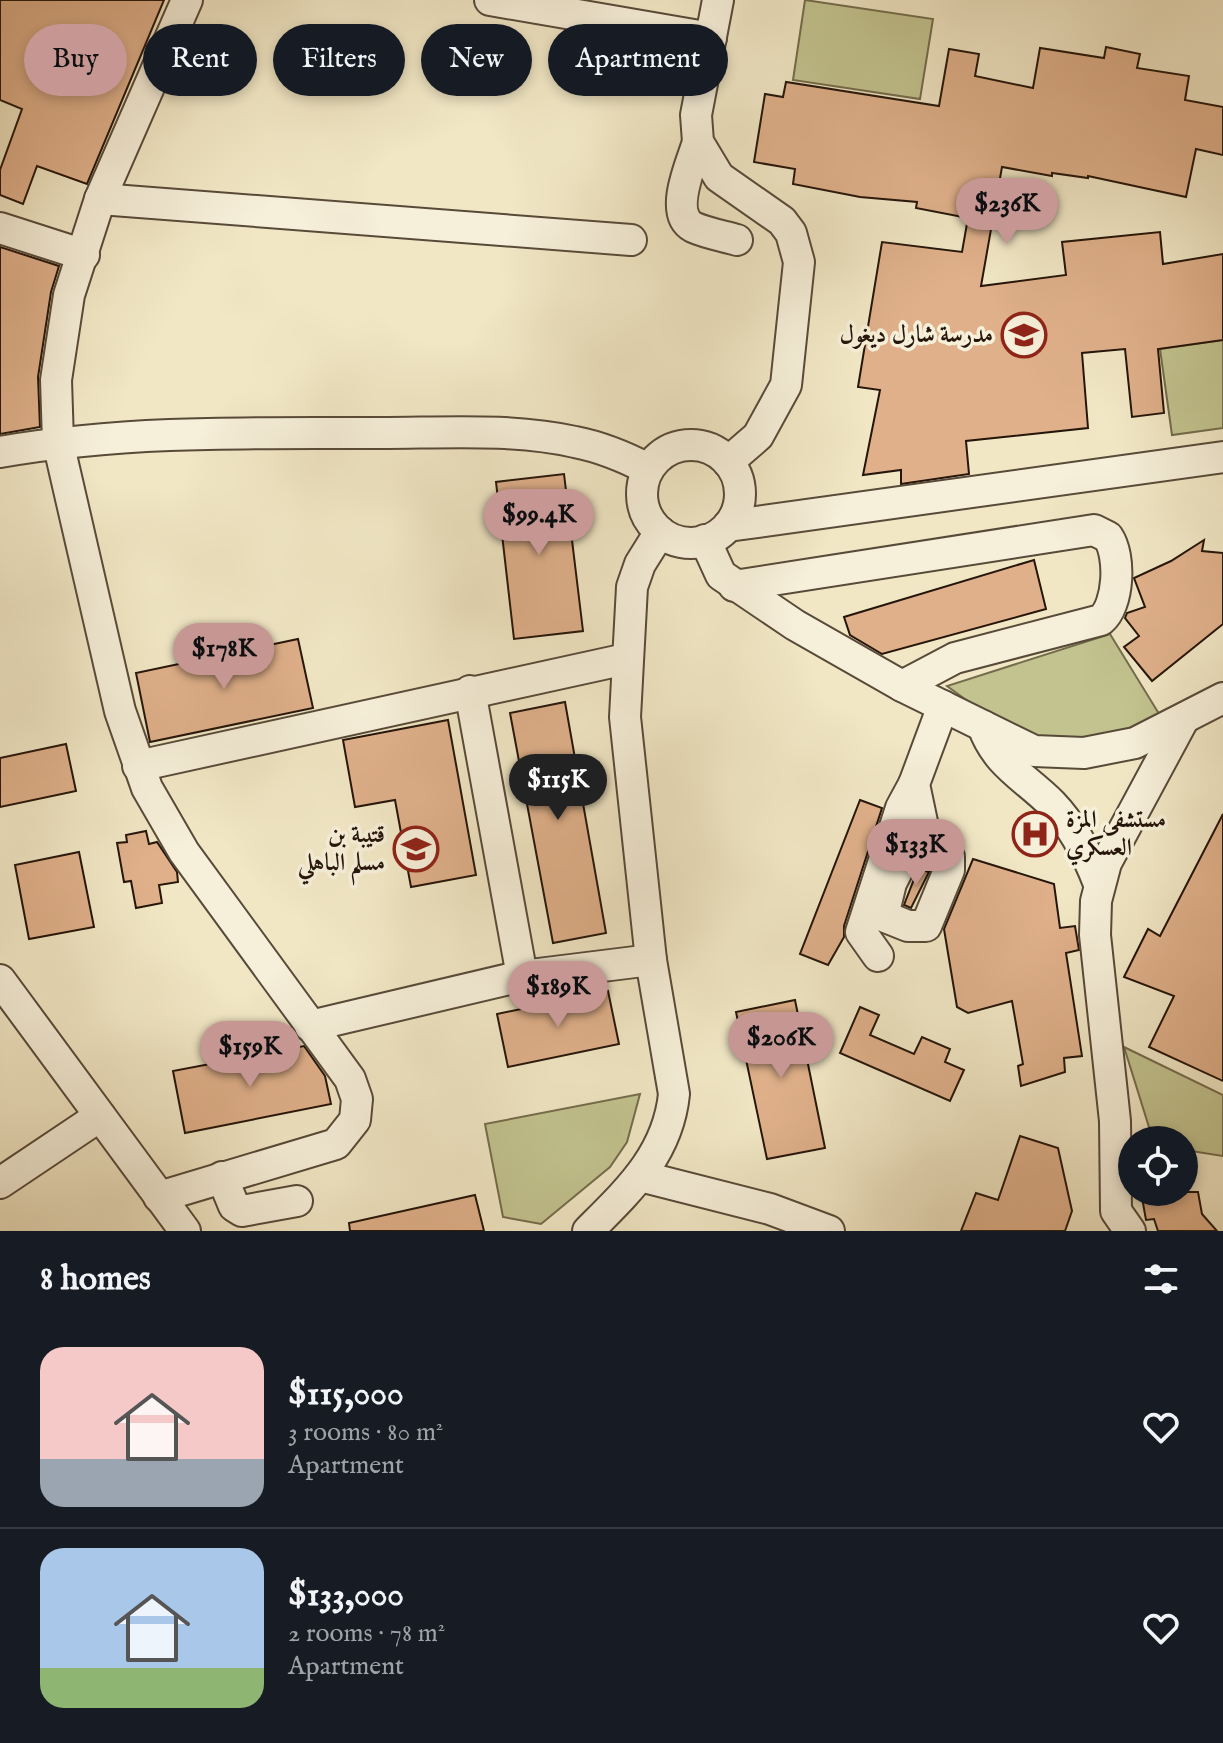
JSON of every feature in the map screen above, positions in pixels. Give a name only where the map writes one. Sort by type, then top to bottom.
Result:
[{"type":"street","points":[[159,1197],[327,1148],[351,1129],[357,1109],[355,1088],[170,832],[138,766],[120,711],[58,442],[56,380],[69,295],[100,199],[187,0]]},
{"type":"street","points":[[490,0],[630,24]]},
{"type":"street","points":[[714,24],[718,0]]},
{"type":"street","points":[[700,96],[696,115],[698,142],[681,203],[684,217],[693,227],[737,240]]},
{"type":"street","points":[[698,142],[719,177],[782,221],[791,233],[799,262],[786,385],[758,436],[728,462]]},
{"type":"street","points":[[100,199],[631,240]]},
{"type":"street","points":[[0,228],[84,255]]},
{"type":"street","points":[[0,452],[58,442],[303,433],[549,437],[600,448],[648,469]]},
{"type":"street","points":[[1223,457],[717,533],[689,543],[660,532],[643,508],[643,481],[648,469],[672,448],[687,445],[717,452],[728,462],[740,487],[736,514],[717,533],[713,565],[734,586],[902,686],[1034,751],[1084,753],[1135,743],[1223,698]]},
{"type":"street","points":[[734,586],[1094,530],[1108,537],[1114,551],[1113,604],[1101,620],[955,658],[902,686]]},
{"type":"street","points":[[588,1231],[640,1176],[665,1138],[674,1094],[651,960],[629,771],[626,659],[632,587],[640,564],[660,532]]},
{"type":"street","points":[[138,766],[626,659]]},
{"type":"street","points":[[470,691],[522,976]]},
{"type":"street","points":[[878,956],[861,932],[901,808],[914,784],[943,706]]},
{"type":"street","points":[[1130,1231],[1116,1211],[1115,1121],[1095,935],[1099,884],[1116,844],[1183,720]]},
{"type":"street","points":[[983,726],[1003,763],[1065,819],[1090,860],[1099,884]]},
{"type":"street","points":[[914,784],[922,822],[917,832]]},
{"type":"street","points":[[310,1026],[522,976],[651,960]]},
{"type":"street","points":[[0,980],[185,1231]]},
{"type":"street","points":[[0,1183],[100,1116]]},
{"type":"street","points":[[640,1176],[770,1209],[829,1231]]},
{"type":"street","points":[[222,1177],[234,1206],[242,1211],[297,1201]]},
{"type":"green space","points":[[805,0],[933,19],[920,99],[793,80]]},
{"type":"green space","points":[[1223,340],[1223,428],[1172,435],[1160,349]]},
{"type":"green space","points":[[1110,634],[1161,717],[1126,735],[1063,744],[1009,731],[947,686]]},
{"type":"green space","points":[[1124,1047],[1223,1095],[1223,1156],[1198,1152],[1198,1126],[1149,1126]]},
{"type":"green space","points":[[640,1094],[627,1142],[610,1167],[541,1224],[503,1217],[485,1124]]},
{"type":"building","points":[[0,0],[164,0],[154,24],[143,24],[143,50],[127,88],[127,24],[24,24],[24,96],[124,96],[87,184],[37,166],[23,204],[0,195],[0,170],[22,109],[0,100]]},
{"type":"building","points":[[1106,47],[1140,54],[1137,68],[1189,76],[1185,100],[1223,107],[1223,155],[1196,149],[1186,197],[1088,176],[1052,173],[1052,176],[1002,167],[981,286],[1066,275],[1062,242],[1160,232],[1163,264],[1223,254],[1223,340],[1158,349],[1164,413],[1132,417],[1125,349],[1082,353],[1088,428],[966,441],[969,474],[901,484],[901,470],[863,475],[880,390],[858,387],[882,242],[962,252],[968,218],[916,208],[917,202],[860,197],[793,184],[795,169],[754,162],[765,94],[783,97],[786,82],[939,106],[949,49],[979,54],[975,76],[1033,88],[1040,48],[1104,58]]},
{"type":"building","points":[[0,247],[59,266],[51,292],[38,377],[40,427],[0,434]]},
{"type":"building","points":[[564,474],[583,631],[514,639],[496,482]]},
{"type":"building","points":[[1204,540],[1202,551],[1223,553],[1223,624],[1152,681],[1124,647],[1139,636],[1125,618],[1127,613],[1145,607],[1134,578],[1171,561]]},
{"type":"building","points":[[1034,560],[1046,609],[882,654],[850,635],[844,617]]},
{"type":"building","points":[[298,639],[313,708],[150,742],[136,673]]},
{"type":"building","points":[[565,702],[606,933],[553,943],[510,713]]},
{"type":"building","name":"قتيبة بن مسلم الباهلي","points":[[448,720],[476,875],[411,887],[395,800],[355,807],[343,740]]},
{"type":"building","points":[[66,744],[76,791],[0,807],[0,758]]},
{"type":"building","points":[[860,800],[882,808],[844,926],[844,937],[828,965],[800,954]]},
{"type":"building","points":[[1223,814],[1223,1081],[1149,1047],[1174,996],[1124,977],[1148,929],[1160,936]]},
{"type":"building","points":[[146,831],[149,844],[157,842],[177,872],[178,882],[159,885],[162,903],[136,908],[131,881],[124,882],[117,843],[127,842],[126,835]]},
{"type":"building","points":[[79,852],[94,927],[29,939],[15,865]]},
{"type":"building","points":[[973,859],[1054,884],[1060,928],[1075,926],[1079,950],[1066,953],[1082,1056],[1064,1058],[1065,1072],[1021,1086],[1018,1066],[1023,1064],[1012,1001],[968,1013],[957,1007],[944,929]]},
{"type":"building","points":[[918,869],[929,872],[911,908],[904,905]]},
{"type":"building","points":[[608,991],[619,1044],[508,1067],[497,1014]]},
{"type":"building","points":[[795,1000],[825,1148],[767,1159],[736,1012]]},
{"type":"building","points":[[860,1007],[879,1015],[870,1035],[914,1054],[922,1037],[950,1049],[945,1062],[964,1070],[950,1101],[840,1053]]},
{"type":"building","points":[[304,1046],[325,1076],[331,1104],[185,1133],[173,1071]]},
{"type":"building","points":[[1020,1136],[1058,1148],[1072,1211],[1065,1231],[961,1231],[976,1193],[998,1200]]},
{"type":"building","points":[[1198,1192],[1202,1214],[1217,1231],[1158,1231],[1154,1219],[1146,1220],[1144,1206],[1198,1206]]},
{"type":"building","points":[[475,1195],[484,1231],[350,1231],[349,1223]]},
{"type":"place","name":"مدرسة شارل ديغول","points":[[1024,335]]},
{"type":"place","name":"مستشفى المزة العسكري","points":[[1035,834]]},
{"type":"place","name":"قتيبة بن مسلم الباهلي","points":[[416,849]]}]
